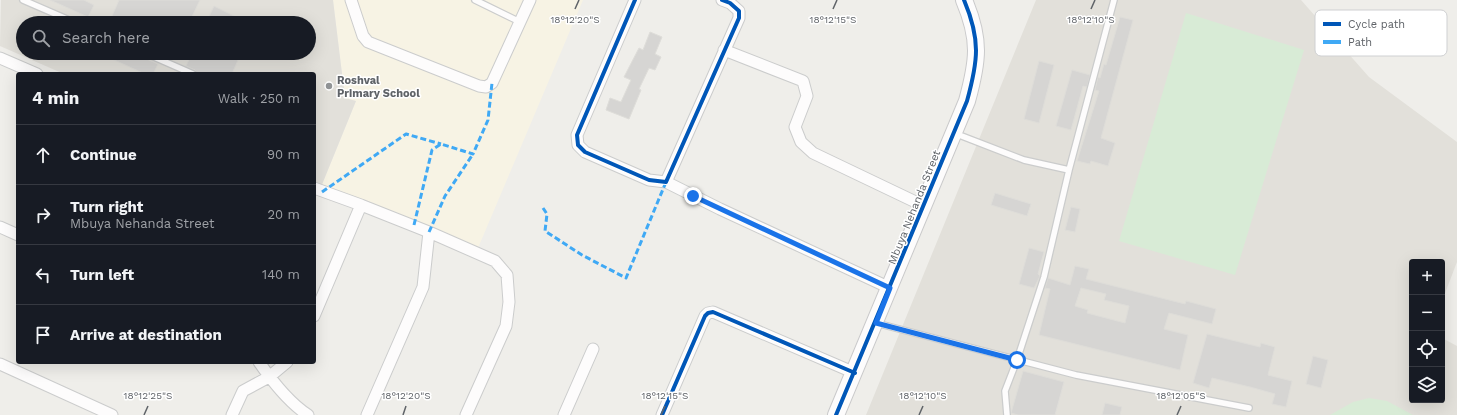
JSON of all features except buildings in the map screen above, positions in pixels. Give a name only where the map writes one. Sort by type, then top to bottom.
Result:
[{"type":"street","points":[[351,0],[363,36],[368,42],[479,86],[486,87],[492,83],[530,0]]},
{"type":"street","points":[[635,0],[577,135],[578,145],[585,152],[649,180],[666,182],[720,209],[890,288]]},
{"type":"street","points":[[666,182],[739,18],[739,11],[730,3],[722,0]]},
{"type":"street","name":"Mbuya Nehanda Street","points":[[836,415],[876,323],[967,101],[974,74],[977,47],[972,20],[964,0]]},
{"type":"street","points":[[724,50],[803,81],[807,96],[794,127],[800,142],[813,153],[924,206]]},
{"type":"street","points":[[0,58],[32,72]]},
{"type":"street","points":[[316,189],[429,232],[495,261],[507,275],[509,302],[506,326],[466,415]]},
{"type":"street","points":[[316,311],[361,205]]},
{"type":"street","points":[[0,227],[16,234]]},
{"type":"street","points":[[368,415],[423,287],[429,232]]},
{"type":"street","points":[[662,415],[705,316],[708,313],[713,312],[855,373]]},
{"type":"street","points":[[564,415],[593,349]]},
{"type":"street","points":[[0,364],[112,415]]},
{"type":"street","points":[[260,364],[269,377],[300,410],[308,415]]},
{"type":"street","points":[[232,415],[243,391],[269,377],[285,364]]},
{"type":"lane","points":[[23,0],[60,16]]},
{"type":"lane","points":[[475,0],[520,22]]},
{"type":"lane","points":[[1007,415],[1005,391],[1017,360],[1044,277],[1069,170],[1114,0]]},
{"type":"lane","points":[[161,60],[188,72]]},
{"type":"lane","points":[[954,133],[1024,160],[1069,170]]},
{"type":"lane","points":[[876,323],[1076,375],[1249,408]]},
{"type":"shaded area","name":"Roshval Primary School","points":[[1,0],[333,0],[345,98],[356,101],[321,187],[316,185],[316,72],[59,72],[32,60],[316,60],[316,16],[16,16],[16,53],[0,46]]},
{"type":"shaded area","points":[[333,0],[583,0],[478,248],[321,187],[356,101],[345,99]]},
{"type":"shaded area","points":[[1036,0],[1301,0],[1315,16],[1315,56],[1350,56],[1369,77],[1457,142],[1457,262],[1445,293],[1445,259],[1409,259],[1409,403],[1445,403],[1445,340],[1457,346],[1457,415],[866,415]]},
{"type":"green space","points":[[1186,13],[1304,50],[1235,275],[1119,241]]},
{"type":"green space","points":[[1369,398],[1387,401],[1413,415],[1330,415],[1353,402]]},
{"type":"marked path","points":[[414,225],[432,150],[441,144],[473,154],[488,120],[492,83]]},
{"type":"marked path","points":[[322,192],[406,134],[441,144]]},
{"type":"marked path","points":[[429,232],[445,196],[473,154]]},
{"type":"marked path","points":[[543,208],[547,214],[545,231],[582,255],[626,278],[666,182]]},
{"type":"cycle path","points":[[635,0],[577,135],[578,145],[585,152],[649,180],[666,182],[739,18],[739,11],[730,3],[722,0]]},
{"type":"cycle path","points":[[836,415],[967,101],[974,74],[976,50],[973,27],[964,0]]},
{"type":"cycle path","points":[[662,415],[705,316],[708,313],[713,312],[855,373]]},
{"type":"place","name":"Roshval Primary School","points":[[329,86]]},
{"type":"route","points":[[693,196],[890,288],[876,323],[1017,360]]}]
